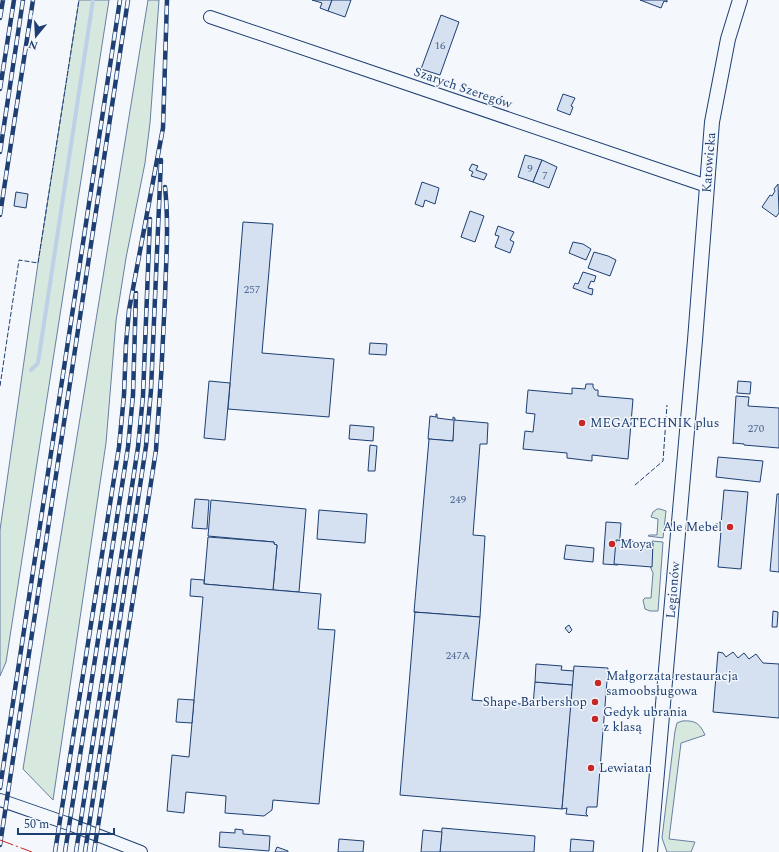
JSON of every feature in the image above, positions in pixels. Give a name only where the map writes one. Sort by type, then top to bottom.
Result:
[{"type":"street","name":"Katowicka","points":[[696,327],[712,122],[728,39],[740,0]]},
{"type":"street","name":"Szarych Szeregów","points":[[210,17],[707,186]]},
{"type":"street","name":"Legionów","points":[[650,852],[696,327]]},
{"type":"street","points":[[0,800],[69,824],[141,852]]},
{"type":"shaded area","points":[[79,0],[109,0],[6,662],[0,676],[0,530],[38,263]]},
{"type":"shaded area","points":[[148,0],[159,0],[150,123],[145,163],[126,258],[116,321],[106,443],[53,800],[23,769]]},
{"type":"shaded area","points":[[657,509],[666,511],[663,538],[648,536],[657,535],[658,519],[651,517],[653,512]]},
{"type":"shaded area","points":[[652,541],[663,542],[658,611],[650,611],[645,609],[643,600],[645,598],[651,598],[653,573],[650,566]]},
{"type":"shaded area","points":[[682,721],[691,721],[699,725],[705,735],[681,743],[669,839],[695,842],[691,852],[667,852],[662,838],[675,731],[677,723]]},
{"type":"building","points":[[312,0],[332,0],[328,11],[320,8],[322,3]]},
{"type":"building","points":[[332,0],[351,0],[345,17],[328,11]]},
{"type":"building","points":[[640,0],[667,0],[667,2],[664,1],[661,8]]},
{"type":"building","points":[[441,15],[459,22],[440,75],[421,69]]},
{"type":"building","points":[[563,94],[575,98],[571,106],[573,107],[570,115],[557,110]]},
{"type":"building","points":[[525,155],[542,160],[533,182],[518,177]]},
{"type":"building","points":[[542,160],[557,167],[549,188],[533,182]]},
{"type":"building","points":[[472,164],[478,166],[476,170],[487,174],[484,180],[471,176],[473,172],[469,170]]},
{"type":"building","points":[[422,182],[439,188],[435,204],[425,200],[423,207],[415,204]]},
{"type":"building","points":[[778,184],[779,213],[776,217],[762,207],[770,195],[772,196],[775,191],[774,189]]},
{"type":"building","points":[[16,192],[28,194],[26,208],[14,206]]},
{"type":"building","points":[[470,211],[484,216],[475,242],[461,237]]},
{"type":"building","points":[[243,222],[273,224],[262,353],[334,359],[329,417],[228,409]]},
{"type":"building","points":[[498,226],[514,232],[510,240],[514,242],[510,253],[495,247],[499,236],[495,235]]},
{"type":"building","points":[[573,242],[583,244],[591,249],[586,260],[569,253]]},
{"type":"building","points":[[594,252],[616,260],[610,276],[588,268]]},
{"type":"building","points":[[583,272],[596,276],[594,282],[591,281],[588,288],[593,289],[592,295],[573,288],[575,283],[578,284]]},
{"type":"building","points":[[370,343],[387,344],[386,355],[369,354]]},
{"type":"building","points":[[209,381],[230,383],[225,440],[204,438]]},
{"type":"building","points":[[738,381],[751,382],[750,394],[737,393]]},
{"type":"building","name":"MEGATECHNIK plus","points":[[586,384],[593,384],[595,390],[598,390],[598,396],[633,399],[628,459],[592,455],[592,461],[567,458],[567,453],[523,449],[525,431],[533,432],[535,414],[526,413],[528,390],[572,394],[572,388],[585,389]]},
{"type":"building","points":[[736,396],[749,397],[748,406],[779,408],[779,448],[733,444]]},
{"type":"building","points":[[436,414],[437,418],[453,420],[453,417],[455,418],[453,441],[428,439],[430,416],[436,417]]},
{"type":"building","points":[[454,420],[488,423],[487,444],[480,444],[473,535],[485,536],[480,617],[414,612],[429,439],[453,441]]},
{"type":"building","points":[[350,425],[374,427],[373,441],[349,439]]},
{"type":"building","points":[[370,445],[377,446],[375,471],[368,471]]},
{"type":"building","points":[[718,457],[763,461],[760,482],[716,477]]},
{"type":"building","name":"Ale Mebel","points":[[724,490],[748,492],[741,569],[718,567],[721,531],[715,530],[715,524],[721,524]]},
{"type":"building","points":[[777,494],[779,494],[779,572],[770,571]]},
{"type":"building","points":[[195,499],[209,500],[207,529],[192,528]]},
{"type":"building","points":[[211,500],[306,509],[299,592],[273,590],[277,545],[274,544],[274,542],[208,536]]},
{"type":"building","points":[[319,510],[367,514],[365,543],[317,539]]},
{"type":"building","name":"Moya","points":[[606,522],[621,523],[618,565],[603,564]]},
{"type":"building","points":[[208,537],[274,542],[274,544],[277,545],[273,590],[204,584]]},
{"type":"building","points":[[616,540],[653,543],[652,567],[614,564]]},
{"type":"building","points":[[566,545],[594,548],[593,562],[564,559]]},
{"type":"building","points":[[191,579],[204,580],[204,584],[321,594],[318,629],[335,630],[319,804],[273,800],[272,810],[264,816],[225,813],[226,796],[186,792],[184,813],[167,811],[172,755],[189,757],[203,597],[190,596]]},
{"type":"building","points":[[773,611],[778,612],[777,627],[772,627]]},
{"type":"building","points":[[415,612],[480,617],[472,700],[533,705],[535,682],[573,685],[562,809],[400,795]]},
{"type":"building","points":[[569,625],[572,630],[569,633],[565,628]]},
{"type":"building","points":[[718,652],[723,653],[726,657],[733,652],[738,658],[744,653],[749,659],[756,654],[763,663],[779,664],[779,718],[713,712]]},
{"type":"building","points":[[536,664],[562,666],[561,670],[574,671],[573,685],[535,682]]},
{"type":"building","points":[[574,666],[608,668],[597,807],[587,807],[586,814],[588,816],[566,814],[567,808],[562,809]]},
{"type":"building","points":[[178,699],[194,700],[192,723],[176,722]]},
{"type":"building","points":[[442,828],[535,836],[534,852],[440,852]]},
{"type":"building","points":[[235,829],[243,830],[243,834],[270,836],[269,851],[219,847],[220,832],[235,833]]},
{"type":"building","points":[[423,830],[442,832],[440,852],[421,852]]},
{"type":"building","points":[[339,839],[364,841],[363,852],[338,852]]},
{"type":"building","points":[[571,839],[594,841],[593,852],[570,852]]},
{"type":"building","points":[[277,847],[288,851],[288,852],[275,852]]},
{"type":"waterway","points":[[31,370],[38,363],[93,0]]},
{"type":"railway","points":[[0,18],[3,0]]},
{"type":"railway","points":[[0,89],[14,0]]},
{"type":"railway","points":[[0,152],[23,0]]},
{"type":"railway","points":[[0,215],[33,0]]},
{"type":"railway","points":[[0,788],[120,0]]},
{"type":"railway","points":[[0,845],[128,0]]},
{"type":"railway","points":[[55,852],[119,447],[124,395],[129,310],[163,128],[167,0]]},
{"type":"railway","points":[[85,852],[146,446],[151,390],[161,160]]},
{"type":"railway","points":[[94,852],[156,450],[162,354],[167,229],[165,187]]},
{"type":"railway","points":[[76,852],[138,447],[143,396],[150,219]]},
{"type":"railway","points":[[65,852],[128,447],[133,395],[136,293]]},
{"type":"fence","points":[[0,386],[19,260],[38,263],[79,0]]},
{"type":"fence","points":[[635,485],[663,461],[667,405]]},
{"type":"power","points":[[0,840],[32,852]]},
{"type":"place","name":"MEGATECHNIK plus","points":[[582,423]]},
{"type":"place","name":"Ale Mebel","points":[[730,527]]},
{"type":"place","name":"Moya","points":[[612,544]]},
{"type":"place","name":"Małgorzata restauracja samoobsługowa","points":[[598,683]]},
{"type":"place","name":"Shape Barbershop","points":[[595,702]]},
{"type":"place","name":"Gedyk ubrania z klasą","points":[[595,719]]},
{"type":"place","name":"Lewiatan","points":[[591,768]]}]
